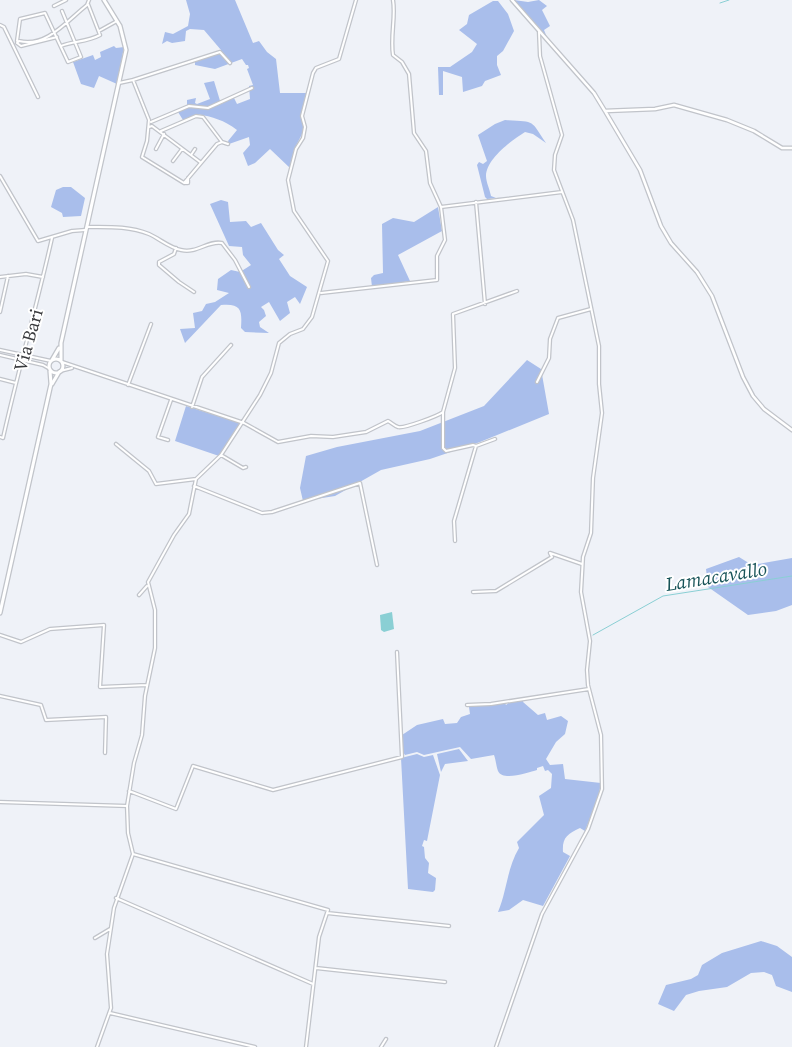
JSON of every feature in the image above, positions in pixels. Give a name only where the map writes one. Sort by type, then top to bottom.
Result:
[{"type":"main road","points":[[0,613],[52,384],[60,371],[61,343],[126,44],[117,21],[104,0]]},
{"type":"main road","points":[[52,384],[51,360],[61,343]]},
{"type":"main road","points":[[51,360],[55,359],[61,362]]},
{"type":"main road","points":[[50,370],[56,373],[60,371]]},
{"type":"street","points":[[54,6],[66,0]]},
{"type":"street","points":[[139,595],[147,586],[174,535],[189,514],[196,479],[221,455],[240,423],[260,395],[270,373],[279,343],[290,334],[303,329],[312,317],[328,261],[294,211],[288,180],[296,149],[303,138],[305,127],[302,116],[313,73],[316,68],[339,59],[356,0]]},
{"type":"street","points":[[320,293],[437,280],[437,256],[445,240],[440,206],[430,183],[426,151],[414,132],[409,74],[402,62],[393,55],[392,19],[396,9],[393,0]]},
{"type":"street","points":[[512,0],[594,93],[606,110],[640,170],[661,226],[671,242],[697,272],[712,296],[742,377],[753,396],[764,408],[792,430]]},
{"type":"street","points":[[17,41],[29,42],[50,37],[54,32],[67,24],[89,1],[100,35],[90,41],[74,41],[61,46]]},
{"type":"street","points":[[57,37],[30,45],[18,45],[17,41],[20,19],[45,13],[57,37],[68,62],[80,58],[62,11]]},
{"type":"street","points":[[98,31],[117,21]]},
{"type":"street","points":[[0,25],[4,27],[38,97]]},
{"type":"street","points":[[496,1047],[542,914],[588,829],[602,790],[601,735],[589,688],[587,670],[590,642],[581,592],[582,564],[591,533],[593,478],[597,464],[602,413],[599,384],[599,346],[572,220],[554,170],[555,155],[562,135],[540,56],[540,32]]},
{"type":"street","points":[[119,83],[220,52],[230,63]]},
{"type":"street","points":[[132,80],[152,126],[200,162]]},
{"type":"street","points":[[150,121],[189,106],[208,108],[252,88]]},
{"type":"street","points":[[606,110],[655,110],[674,105],[727,120],[754,131],[782,148],[792,148]]},
{"type":"street","points":[[161,131],[196,116],[202,116],[222,142],[228,144]]},
{"type":"street","points":[[150,121],[142,157],[184,183],[200,162],[222,142]]},
{"type":"street","points":[[156,149],[164,134]]},
{"type":"street","points":[[173,161],[182,149]]},
{"type":"street","points":[[191,155],[196,149]]},
{"type":"street","points":[[0,176],[39,242],[72,231],[109,226],[149,234],[176,248],[191,251],[215,242],[222,243],[235,260],[249,287]]},
{"type":"street","points":[[440,206],[563,192]]},
{"type":"street","points":[[476,202],[485,304]]},
{"type":"street","name":"Via Bari","points":[[0,437],[3,438],[22,355],[36,313],[52,238]]},
{"type":"street","points":[[176,248],[174,254],[159,262],[159,265],[194,292]]},
{"type":"street","points":[[0,277],[26,274],[43,277]]},
{"type":"street","points":[[0,312],[8,276]]},
{"type":"street","points":[[495,439],[476,446],[444,450],[442,434],[443,412],[455,368],[453,314],[517,291]]},
{"type":"street","points":[[537,382],[547,363],[550,339],[558,318],[591,309]]},
{"type":"street","points":[[128,386],[151,324]]},
{"type":"street","points":[[192,407],[202,377],[231,345]]},
{"type":"street","points":[[0,350],[51,360]]},
{"type":"street","points":[[0,355],[43,365],[50,370]]},
{"type":"street","points":[[61,362],[74,368],[249,425],[280,442],[311,436],[333,437],[366,432],[388,421],[402,428],[419,424],[429,417],[443,412]]},
{"type":"street","points":[[60,371],[74,368]]},
{"type":"street","points":[[0,379],[16,383]]},
{"type":"street","points":[[168,440],[158,437],[171,400]]},
{"type":"street","points":[[116,444],[149,472],[156,484],[196,479]]},
{"type":"street","points":[[455,540],[454,522],[476,446]]},
{"type":"street","points":[[221,455],[242,468],[246,467]]},
{"type":"street","points":[[194,486],[262,513],[272,512],[360,483],[377,565]]},
{"type":"street","points":[[473,592],[496,591],[552,557],[550,554],[582,564]]},
{"type":"street","points":[[97,1047],[110,1013],[111,1000],[107,954],[110,929],[116,898],[130,866],[133,854],[128,833],[127,806],[142,735],[147,685],[155,648],[152,594],[147,586]]},
{"type":"street","points":[[0,635],[21,642],[50,629],[104,625],[100,687],[147,685]]},
{"type":"street","points":[[129,790],[176,808],[193,766],[274,790],[402,757],[397,652]]},
{"type":"street","points":[[466,705],[491,704],[589,688]]},
{"type":"street","points":[[0,696],[41,705],[46,720],[106,717],[105,753]]},
{"type":"street","points":[[0,802],[127,806]]},
{"type":"street","points":[[133,854],[328,910],[319,938],[306,1047]]},
{"type":"street","points":[[116,898],[314,984]]},
{"type":"street","points":[[327,913],[449,926]]},
{"type":"street","points":[[95,938],[110,929]]},
{"type":"street","points":[[316,968],[446,982]]},
{"type":"street","points":[[110,1013],[254,1047]]},
{"type":"street","points":[[381,1047],[386,1039]]},
{"type":"shaded area","points":[[186,0],[235,0],[253,43],[259,41],[267,52],[276,59],[280,93],[307,93],[301,115],[304,130],[294,150],[290,168],[270,149],[255,163],[248,166],[243,153],[250,145],[249,137],[229,144],[228,141],[237,130],[228,124],[218,119],[197,114],[183,120],[178,112],[187,108],[187,100],[196,98],[195,103],[197,104],[210,99],[204,83],[214,81],[221,104],[233,96],[237,104],[250,99],[249,86],[253,85],[247,69],[249,68],[248,65],[242,59],[215,69],[195,65],[195,60],[221,50],[204,30],[190,29],[186,31],[185,41],[172,43],[167,41],[162,44],[165,32],[173,34],[188,26],[190,14]]},
{"type":"shaded area","points":[[514,0],[528,2],[539,0],[547,6],[542,10],[550,26],[544,30],[548,40],[524,14]]},
{"type":"shaded area","points":[[493,1],[498,1],[508,14],[514,31],[503,51],[497,56],[497,65],[501,75],[485,81],[482,86],[463,92],[462,77],[443,71],[443,95],[439,95],[438,67],[450,67],[472,52],[477,44],[459,30],[467,24],[469,15]]},
{"type":"shaded area","points":[[114,46],[116,48],[124,47],[117,84],[99,76],[94,88],[81,84],[73,62],[93,55],[95,60],[101,57],[100,52]]},
{"type":"shaded area","points":[[505,120],[531,123],[546,143],[533,134],[525,132],[501,151],[490,163],[487,170],[486,178],[491,196],[496,198],[535,195],[487,199],[477,165],[479,162],[483,164],[487,161],[478,135]]},
{"type":"shaded area","points":[[63,187],[71,187],[85,198],[81,216],[63,217],[62,213],[51,207],[56,190]]},
{"type":"shaded area","points":[[221,200],[228,202],[230,222],[246,221],[251,227],[261,223],[278,250],[284,255],[279,259],[290,276],[307,287],[300,304],[295,297],[287,302],[290,313],[280,321],[269,302],[261,307],[266,316],[259,322],[260,327],[269,333],[245,332],[241,328],[241,313],[239,309],[233,305],[221,305],[185,343],[180,329],[195,328],[193,313],[202,311],[206,304],[215,302],[229,293],[217,290],[218,279],[231,270],[240,272],[251,265],[243,255],[242,247],[229,246],[210,204]]},
{"type":"shaded area","points":[[438,207],[442,231],[398,255],[410,281],[372,287],[371,278],[374,275],[383,273],[382,224],[393,218],[414,222]]},
{"type":"shaded area","points":[[527,360],[541,369],[549,414],[480,442],[430,459],[381,470],[335,496],[303,501],[300,488],[306,456],[337,447],[420,431],[484,406]]},
{"type":"shaded area","points":[[186,406],[240,423],[219,456],[175,441]]},
{"type":"shaded area","points":[[739,557],[752,565],[792,558],[792,605],[776,611],[748,615],[708,587],[706,569]]},
{"type":"shaded area","points":[[392,612],[394,629],[384,632],[381,630],[380,615]]},
{"type":"shaded area","points":[[524,699],[523,702],[538,715],[545,713],[547,720],[561,716],[568,721],[565,734],[556,742],[546,759],[550,765],[563,764],[565,779],[601,783],[598,799],[585,831],[580,828],[572,832],[563,843],[563,852],[570,856],[543,906],[523,900],[509,910],[498,912],[512,863],[519,848],[517,842],[544,815],[539,796],[551,788],[552,774],[548,770],[545,771],[543,766],[537,768],[537,770],[522,774],[505,776],[498,771],[494,755],[471,759],[460,747],[424,755],[417,752],[405,755],[403,752],[402,735],[417,725],[443,719],[445,724],[457,723],[461,717],[470,714],[469,707],[505,703],[506,705],[512,700]]},
{"type":"shaded area","points":[[459,749],[468,761],[445,764],[441,772],[437,754]]},
{"type":"shaded area","points":[[417,754],[424,757],[433,755],[440,775],[427,841],[424,840],[422,846],[424,847],[425,858],[429,863],[428,873],[436,878],[435,890],[433,892],[408,889],[401,758]]},
{"type":"shaded area","points":[[761,941],[777,946],[792,957],[792,992],[776,986],[772,975],[764,972],[751,973],[727,987],[686,995],[674,1011],[658,1004],[666,985],[691,979],[698,975],[702,965],[722,953]]},
{"type":"waterway","points":[[720,3],[729,0]]},
{"type":"waterway","name":"Lamacavallo","points":[[593,635],[663,596],[792,576]]}]
